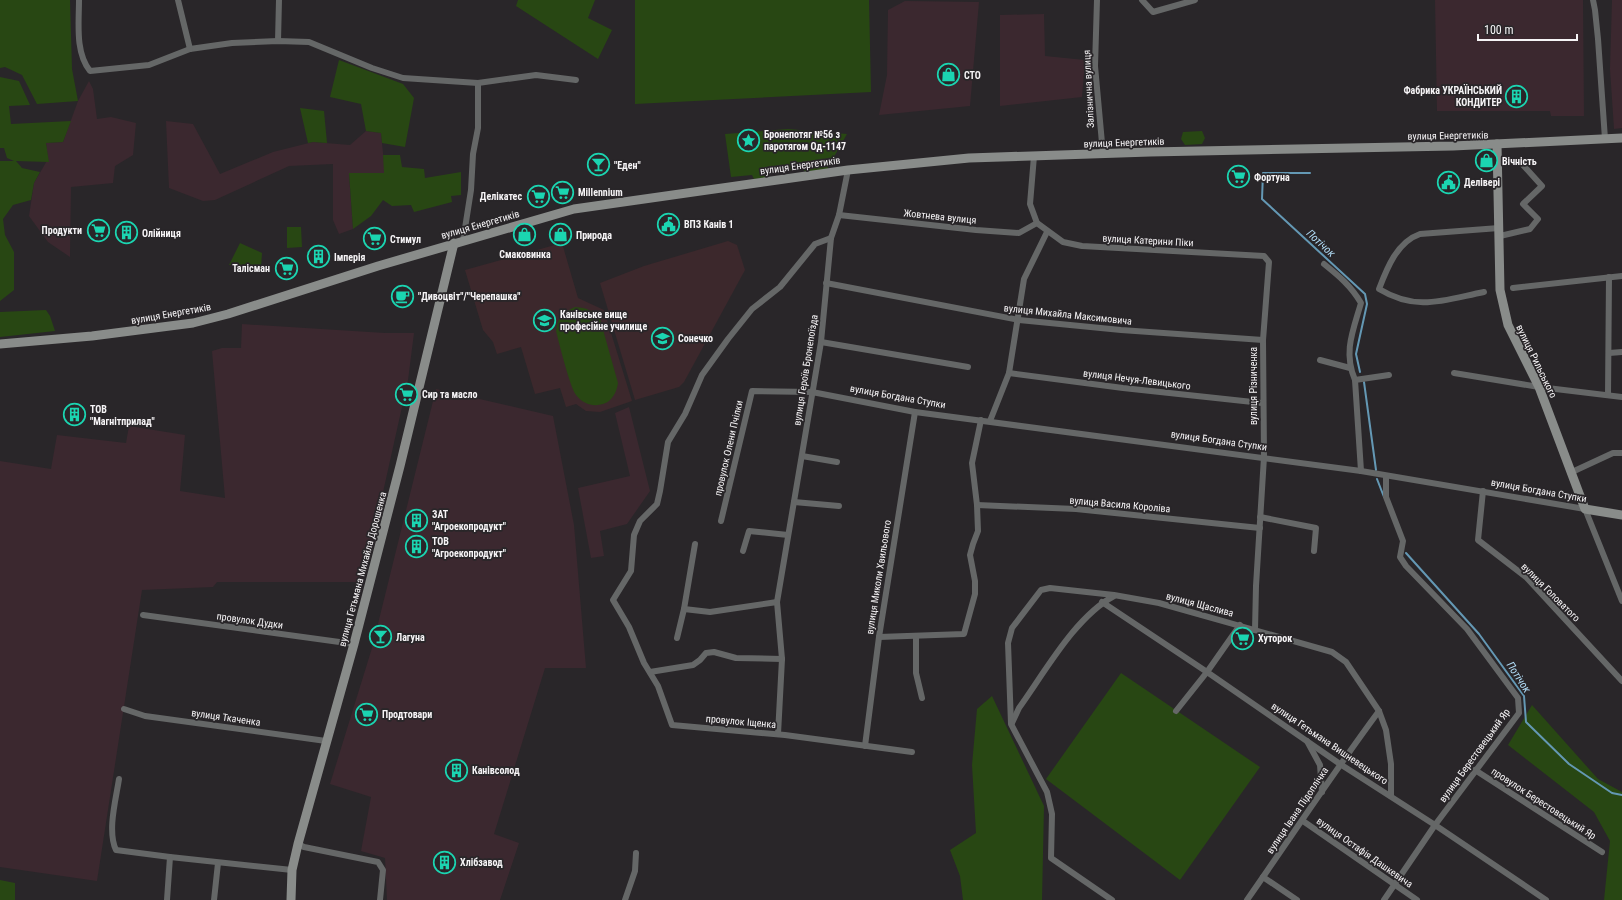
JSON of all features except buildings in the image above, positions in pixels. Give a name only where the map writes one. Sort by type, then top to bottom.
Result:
[{"type":"main road","name":"вулиця Енергетиків","points":[[0,344],[92,336],[193,323],[228,314],[458,242],[582,207],[848,170],[969,158],[1497,144],[1622,138]]},
{"type":"main road","name":"вулиця Рильського","points":[[1497,144],[1500,290],[1508,325],[1539,387],[1585,509]]},
{"type":"main road","name":"вулиця Гетьмана Михайла Дорошенка","points":[[291,900],[292,870],[298,844],[354,644],[458,242]]},
{"type":"main road","name":"вулиця Богдана Ступки","points":[[1585,509],[1622,515]]},
{"type":"street","points":[[79,0],[80,50],[83,62],[90,71],[149,65],[190,49],[278,41],[309,42],[372,68],[403,78],[478,83],[536,75],[576,80]]},
{"type":"street","points":[[178,0],[190,49]]},
{"type":"street","points":[[278,41],[279,0]]},
{"type":"street","name":"Залізнична вулиця","points":[[1097,0],[1095,66],[1103,154]]},
{"type":"street","points":[[1142,0],[1153,12],[1195,0]]},
{"type":"street","points":[[1593,0],[1605,139]]},
{"type":"street","points":[[458,242],[471,190],[473,154],[478,128],[478,83]]},
{"type":"street","points":[[1034,156],[1030,204],[1037,223]]},
{"type":"street","points":[[1484,292],[1433,303],[1414,303],[1390,296],[1379,289],[1389,263],[1412,237],[1420,234],[1500,232],[1530,229],[1538,219],[1523,204],[1542,186],[1523,165]]},
{"type":"street","name":"вулиця Героїв Бронепоїзда","points":[[778,734],[782,659],[777,602],[821,342],[831,238],[839,215],[848,170]]},
{"type":"street","name":"Жовтнева вулиця","points":[[839,215],[976,230],[1020,233],[1037,223]]},
{"type":"street","name":"вулиця Катерини Піки","points":[[1037,223],[1047,232],[1063,242],[1082,246],[1264,256]]},
{"type":"street","points":[[990,421],[1009,373],[1019,320],[1024,279],[1047,232]]},
{"type":"street","name":"провулок Іщенка","points":[[831,238],[815,244],[780,287],[752,309],[702,375],[685,414],[668,442],[657,504],[640,521],[634,535],[631,571],[613,600],[629,628],[644,663],[658,686],[672,725],[778,734],[912,752]]},
{"type":"street","name":"вулиця Різниченка","points":[[1255,630],[1256,586],[1264,457],[1262,403],[1263,340],[1269,262],[1264,256]]},
{"type":"street","points":[[1324,264],[1341,277],[1354,291],[1361,303],[1348,354],[1350,368],[1355,380],[1361,471]]},
{"type":"street","points":[[1513,288],[1622,276]]},
{"type":"street","points":[[1608,395],[1609,278]]},
{"type":"street","name":"вулиця Михайла Максимовича","points":[[826,283],[1019,320],[1120,330],[1263,340]]},
{"type":"street","points":[[821,342],[968,367]]},
{"type":"street","points":[[1609,352],[1622,352]]},
{"type":"street","points":[[1320,360],[1350,368]]},
{"type":"street","name":"вулиця Нечуя-Левицького","points":[[1009,373],[1123,388],[1262,403]]},
{"type":"street","points":[[1454,373],[1539,387],[1622,397]]},
{"type":"street","points":[[1355,380],[1389,375]]},
{"type":"street","name":"провулок Олени Пчілки","points":[[721,521],[752,391],[812,392]]},
{"type":"street","name":"вулиця Богдана Ступки","points":[[812,392],[915,412],[1361,471],[1585,509]]},
{"type":"street","name":"вулиця Миколи Хвильового","points":[[866,746],[879,637],[915,412]]},
{"type":"street","points":[[879,637],[964,634],[975,594],[975,581],[970,555],[978,532],[977,505],[972,463],[981,420]]},
{"type":"street","points":[[1572,472],[1613,453],[1622,453]]},
{"type":"street","points":[[802,456],[837,462]]},
{"type":"street","name":"вулиця Берестовецький Яр","points":[[1384,900],[1435,825],[1519,712],[1518,698],[1467,629],[1406,566],[1400,556],[1403,541],[1386,498],[1386,476]]},
{"type":"street","name":"вулиця Головатого","points":[[1483,491],[1478,540],[1526,577],[1622,681]]},
{"type":"street","points":[[794,502],[839,506]]},
{"type":"street","name":"вулиця Василя Короліва","points":[[977,505],[1076,509],[1260,528]]},
{"type":"street","points":[[1585,509],[1622,601]]},
{"type":"street","points":[[1260,517],[1316,528],[1314,552]]},
{"type":"street","points":[[743,551],[749,531],[788,535]]},
{"type":"street","points":[[677,638],[684,609],[695,544]]},
{"type":"street","points":[[1614,584],[1622,586]]},
{"type":"street","name":"вулиця Щаслива","points":[[1012,724],[1008,642],[1012,628],[1042,590],[1050,588],[1159,603],[1332,652],[1346,662],[1379,711],[1386,730],[1391,764],[1391,796]]},
{"type":"street","points":[[1112,900],[1051,858],[1052,814],[1047,792],[1012,724],[1019,708],[1075,629],[1102,602],[1114,596]]},
{"type":"street","points":[[684,609],[710,612],[777,602]]},
{"type":"street","name":"вулиця Гетьмана Вишневецького","points":[[1102,602],[1207,672],[1340,764],[1435,825],[1546,900]]},
{"type":"street","name":"провулок Дудки","points":[[143,615],[354,644]]},
{"type":"street","points":[[1176,711],[1207,672],[1240,626]]},
{"type":"street","points":[[916,636],[916,673],[922,698]]},
{"type":"street","points":[[650,672],[693,665],[706,653],[714,652],[736,658],[782,659]]},
{"type":"street","name":"вулиця Ткаченка","points":[[124,709],[145,716],[326,741]]},
{"type":"street","name":"вулиця Івана Підоплічка","points":[[1247,900],[1303,821],[1340,764],[1379,711]]},
{"type":"street","points":[[1306,740],[1320,765],[1322,793]]},
{"type":"street","name":"провулок Берестовецький Яр","points":[[1475,770],[1602,852]]},
{"type":"street","points":[[119,779],[111,834],[116,850],[292,870]]},
{"type":"street","name":"вулиця Остафія Дашкевича","points":[[1303,821],[1417,900]]},
{"type":"street","points":[[298,844],[304,847],[378,862],[383,870],[380,900]]},
{"type":"street","points":[[625,900],[635,871],[636,853]]},
{"type":"street","points":[[167,900],[170,857]]},
{"type":"street","points":[[214,900],[218,862]]},
{"type":"street","points":[[1263,877],[1297,900]]},
{"type":"shaded area","points":[[1435,0],[1583,0],[1584,116],[1551,116],[1550,111],[1437,111]]},
{"type":"shaded area","points":[[1612,0],[1622,0],[1622,128],[1614,129],[1610,69]]},
{"type":"shaded area","points":[[905,1],[979,2],[970,106],[879,115],[887,75],[888,10]]},
{"type":"shaded area","points":[[1044,14],[1045,56],[1085,60],[1082,97],[1000,106],[1000,15]]},
{"type":"shaded area","points":[[89,81],[93,89],[97,119],[111,117],[136,123],[133,155],[115,166],[113,183],[71,187],[70,257],[48,242],[29,216],[34,183],[48,159],[46,143],[63,142],[78,101]]},
{"type":"shaded area","points":[[166,121],[193,124],[220,174],[273,152],[313,142],[350,145],[366,131],[381,133],[385,173],[349,174],[353,229],[339,234],[333,220],[333,164],[289,166],[215,200],[203,201],[169,188]]},
{"type":"shaded area","name":"Сонечко","points":[[728,241],[737,245],[745,270],[684,382],[679,387],[635,400],[600,283],[644,266]]},
{"type":"shaded area","name":"Канівське вище професійне училище","points":[[562,243],[578,298],[604,310],[632,401],[600,412],[586,411],[576,404],[566,407],[560,388],[535,394],[521,347],[497,354],[493,342],[483,330],[465,270]]},
{"type":"shaded area","points":[[242,324],[385,333],[414,333],[408,380],[363,582],[217,582],[213,587],[142,590],[97,881],[0,867],[0,461],[51,469],[57,435],[126,443],[129,426],[185,435],[180,491],[225,498],[212,351],[222,348],[241,348]]},
{"type":"shaded area","points":[[436,389],[553,416],[574,525],[586,668],[545,668],[494,834],[519,843],[500,900],[387,900],[385,858],[361,851],[371,797],[330,784],[372,648]]},
{"type":"shaded area","points":[[629,407],[650,491],[627,524],[600,531],[604,556],[591,558],[578,488],[630,476],[615,413]]},
{"type":"green space","points":[[0,0],[70,0],[72,69],[78,101],[37,104],[22,75],[5,67],[0,68]]},
{"type":"green space","points":[[518,0],[595,0],[588,18],[612,30],[598,59],[516,6]]},
{"type":"green space","points":[[635,0],[869,0],[871,92],[635,104]]},
{"type":"green space","points":[[339,60],[403,84],[414,98],[405,147],[382,143],[381,133],[366,131],[361,104],[330,97]]},
{"type":"green space","points":[[0,77],[19,81],[30,105],[9,106],[11,124],[71,121],[63,142],[46,143],[49,162],[16,161],[22,168],[40,172],[34,183],[31,200],[13,205],[3,219],[5,235],[14,252],[14,290],[0,301],[0,161],[14,161],[7,158],[4,148],[0,148]]},
{"type":"green space","points":[[300,108],[324,111],[327,143],[308,143]]},
{"type":"green space","points":[[788,129],[847,134],[827,169],[806,172],[802,169],[769,173],[765,178],[754,179],[752,175],[731,177],[725,134]]},
{"type":"green space","points":[[1202,131],[1205,138],[1202,144],[1185,145],[1181,139],[1183,132]]},
{"type":"green space","points":[[383,155],[400,155],[402,167],[424,169],[425,178],[461,172],[461,195],[451,196],[452,202],[414,212],[411,205],[392,206],[383,200],[371,216],[353,229],[349,173],[384,173]]},
{"type":"green space","points":[[287,227],[301,227],[302,247],[287,248]]},
{"type":"green space","points":[[240,243],[262,253],[261,267],[229,265]]},
{"type":"green space","points":[[575,307],[589,310],[600,319],[618,383],[614,396],[603,404],[588,404],[576,395],[565,364],[556,331],[558,322],[562,316],[567,311]]},
{"type":"green space","points":[[46,310],[50,316],[55,331],[0,337],[0,312]]},
{"type":"green space","points":[[1121,673],[1260,767],[1180,880],[1046,779]]},
{"type":"green space","points":[[992,696],[1044,806],[1042,900],[963,900],[960,876],[950,850],[976,833],[972,765],[977,709]]},
{"type":"green space","points":[[1532,705],[1598,779],[1622,792],[1622,900],[1604,900],[1610,841],[1594,812],[1508,745]]},
{"type":"green space","points":[[0,880],[15,883],[15,900],[0,900]]},
{"type":"waterway","name":"Потічок","points":[[1310,173],[1263,173],[1262,199],[1365,294],[1367,304],[1356,354],[1360,372]]},
{"type":"waterway","name":"Потічок","points":[[1364,382],[1376,470]]},
{"type":"waterway","name":"Потічок","points":[[1377,479],[1384,497]]},
{"type":"waterway","name":"Потічок","points":[[1406,553],[1479,634],[1524,696],[1526,722],[1569,764],[1612,793],[1622,795]]},
{"type":"place","name":"СТО","points":[[948,75]]},
{"type":"place","name":"Фабрика УКРАЇНСЬКИЙ КОНДИТЕР","points":[[1517,96]]},
{"type":"place","name":"Бронепотяг №56 з паротягом Од-1147","points":[[749,140]]},
{"type":"place","name":"Вічність","points":[[1486,161]]},
{"type":"place","name":"\"Еден\"","points":[[598,165]]},
{"type":"place","name":"Фортуна","points":[[1239,177]]},
{"type":"place","name":"Делівері","points":[[1448,182]]},
{"type":"place","name":"Millennium","points":[[563,192]]},
{"type":"place","name":"Делікатес","points":[[538,196]]},
{"type":"place","name":"ВПЗ Канів 1","points":[[669,224]]},
{"type":"place","name":"Продукти","points":[[98,230]]},
{"type":"place","name":"Олійниця","points":[[127,233]]},
{"type":"place","name":"Смаковинка","points":[[525,234]]},
{"type":"place","name":"Природа","points":[[560,235]]},
{"type":"place","name":"Стимул","points":[[375,239]]},
{"type":"place","name":"Імперія","points":[[318,257]]},
{"type":"place","name":"Талісман","points":[[286,268]]},
{"type":"place","name":"\"Дивоцвіт\"/\"Черепашка\"","points":[[402,296]]},
{"type":"place","name":"Канівське вище професійне училище","points":[[544,320]]},
{"type":"place","name":"Сонечко","points":[[662,338]]},
{"type":"place","name":"Сир та масло","points":[[407,394]]},
{"type":"place","name":"ТОВ \"Магнітприлад\"","points":[[74,415]]},
{"type":"place","name":"ЗАТ \"Агроекопродукт\"","points":[[416,520]]},
{"type":"place","name":"ТОВ \"Агроекопродукт\"","points":[[416,547]]},
{"type":"place","name":"Лагуна","points":[[380,637]]},
{"type":"place","name":"Хуторок","points":[[1243,638]]},
{"type":"place","name":"Продтовари","points":[[367,714]]},
{"type":"place","name":"Канівсолод","points":[[457,770]]},
{"type":"place","name":"Хлібзавод","points":[[445,862]]}]
